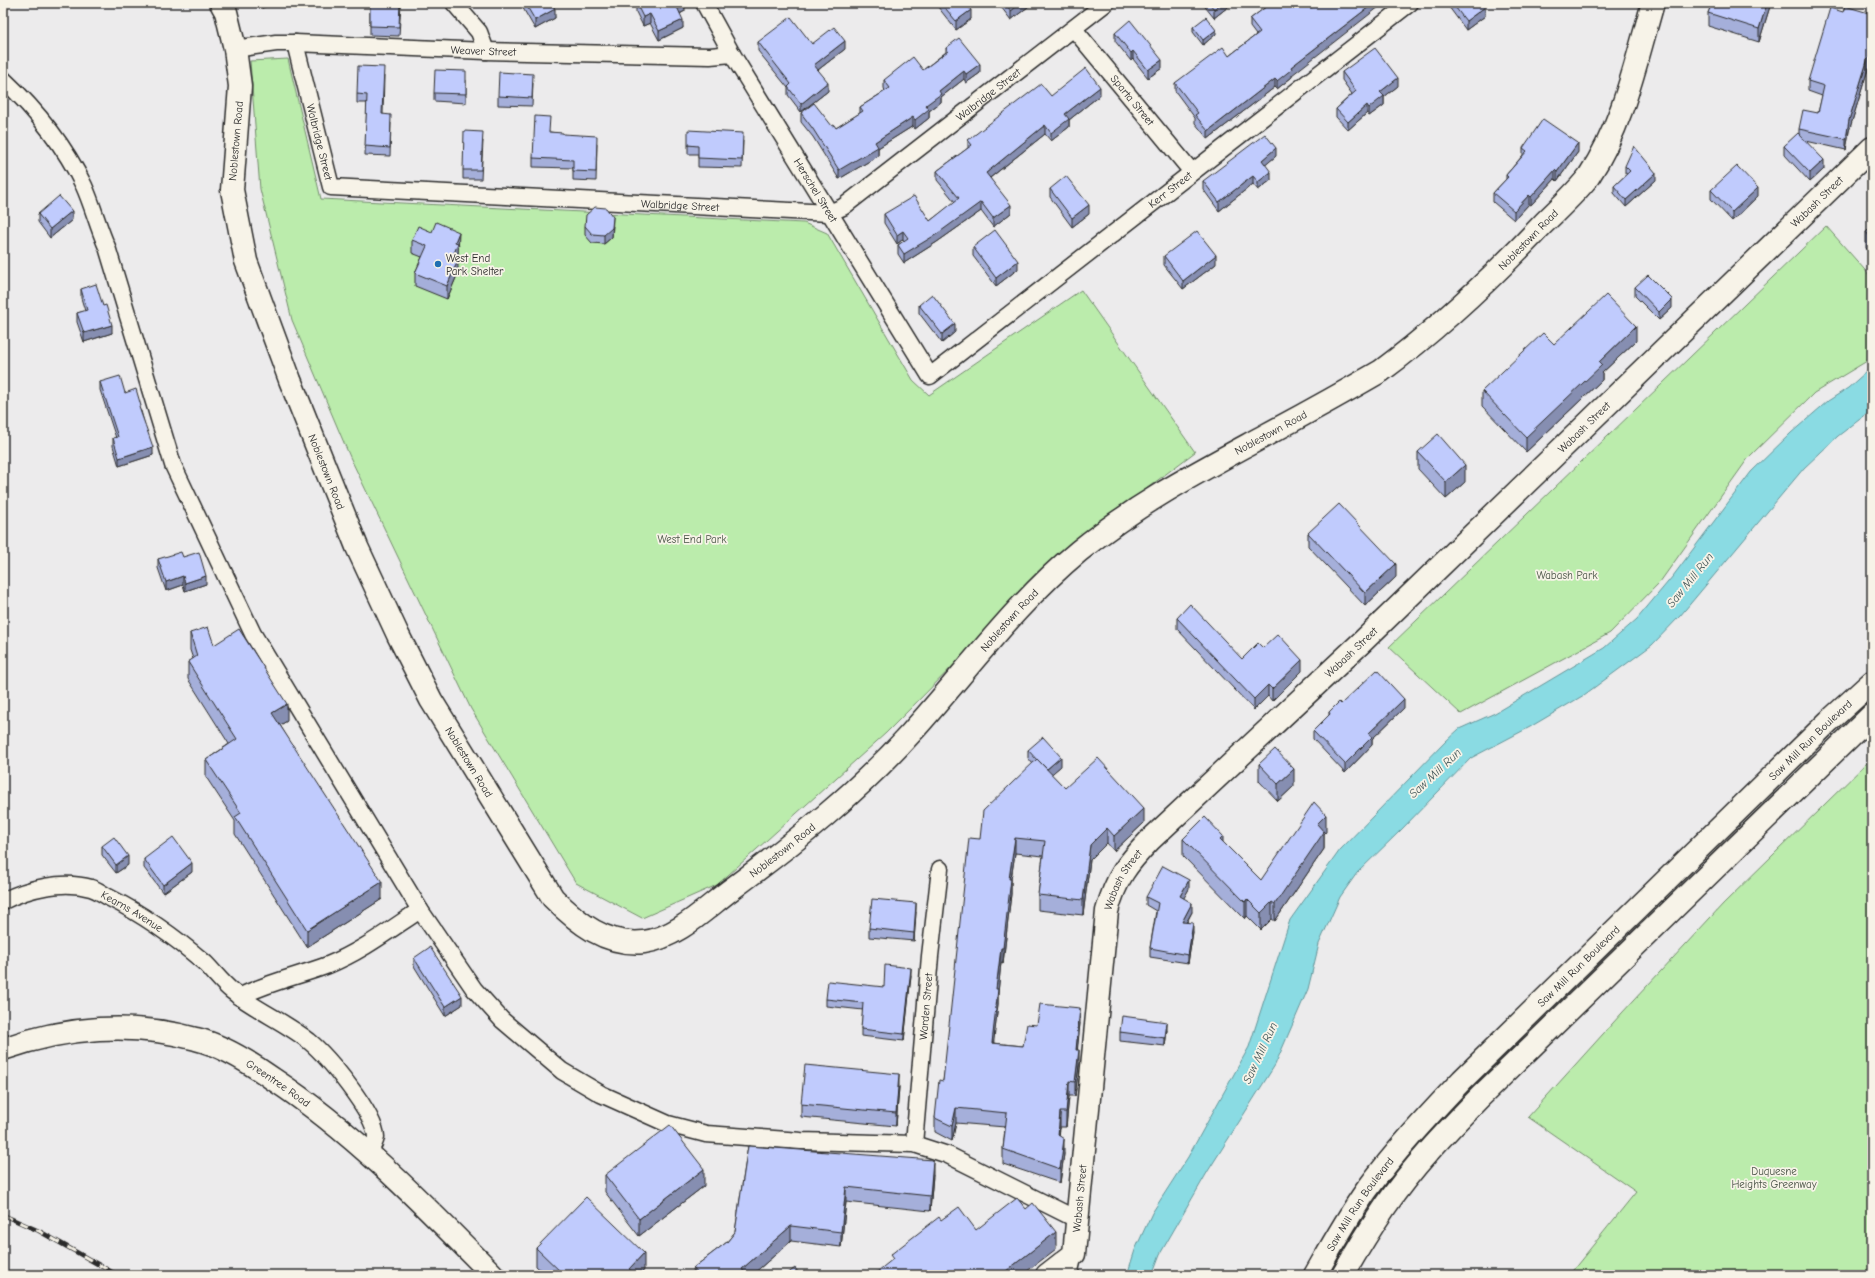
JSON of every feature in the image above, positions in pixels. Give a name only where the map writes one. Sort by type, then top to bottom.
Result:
[{"type":"main road","name":"Noblestown Road","points":[[221,3],[226,12],[235,49],[240,86],[232,190],[246,261],[290,380],[360,554],[430,700],[553,898],[572,917],[592,931],[608,938],[643,942],[663,937],[691,920],[783,851],[848,797],[910,734],[1033,592],[1079,552],[1123,518],[1174,484],[1381,371],[1426,336],[1506,261],[1588,176],[1619,118],[1653,3]]},
{"type":"main road","name":"Wabash Street","points":[[1074,1254],[1107,911],[1113,890],[1131,859],[1436,571],[1872,148]]},
{"type":"main road","name":"Saw Mill Run Boulevard","points":[[1315,1275],[1338,1234],[1365,1192],[1427,1117],[1462,1080],[1829,721],[1872,682]]},
{"type":"main road","name":"Saw Mill Run Boulevard","points":[[1343,1275],[1385,1206],[1445,1133],[1480,1097],[1872,715]]},
{"type":"main road","name":"Greentree Road","points":[[3,1049],[54,1035],[98,1028],[139,1029],[196,1039],[247,1061],[307,1101],[369,1153],[438,1219],[493,1275]]},
{"type":"main road","points":[[1047,1275],[1074,1254]]},
{"type":"street","points":[[454,3],[479,32],[486,52]]},
{"type":"street","name":"Herschel Street","points":[[704,3],[732,54],[930,376]]},
{"type":"street","name":"Walbridge Street","points":[[295,43],[331,187],[829,212],[843,208],[1106,3]]},
{"type":"street","name":"Kerr Street","points":[[930,376],[1410,3]]},
{"type":"street","name":"Sparta Street","points":[[1074,29],[1192,172]]},
{"type":"street","name":"Weaver Street","points":[[235,49],[276,43],[295,43],[486,52],[710,56],[732,54]]},
{"type":"street","points":[[3,79],[29,104],[60,146],[84,187],[99,231],[107,247],[173,466],[253,634],[420,910],[474,989],[502,1020],[562,1071],[601,1094],[633,1110],[668,1124],[706,1134],[801,1141],[914,1144],[948,1155],[1078,1220]]},
{"type":"street","name":"Warden Street","points":[[914,1144],[930,956],[940,869]]},
{"type":"street","name":"Kearns Avenue","points":[[3,901],[13,896],[46,886],[69,885],[92,888],[131,909],[184,947],[239,997],[280,1021],[309,1041],[344,1078],[372,1123],[376,1137],[369,1153]]},
{"type":"street","points":[[239,997],[258,987],[329,964],[366,945],[420,910]]},
{"type":"street","name":"Wabash Street","points":[[1069,1275],[1074,1254]]},
{"type":"green space","name":"West End Park","points":[[288,59],[321,199],[804,223],[827,233],[913,380],[929,395],[1081,290],[1195,452],[1076,542],[886,733],[717,885],[642,918],[576,883],[471,709],[350,457],[292,320],[260,189],[250,61]]},
{"type":"green space","name":"Wabash Park","points":[[1826,226],[1872,278],[1872,358],[1814,393],[1749,457],[1660,582],[1610,633],[1461,714],[1389,647]]},
{"type":"green space","name":"Duquesne Heights Greenway","points":[[1872,758],[1872,1275],[1569,1275],[1636,1192],[1528,1117],[1723,904]]},
{"type":"water","name":"Saw Mill Run","points":[[1872,370],[1872,410],[1838,436],[1804,468],[1680,616],[1652,645],[1584,695],[1530,727],[1471,758],[1357,873],[1340,897],[1319,944],[1308,989],[1275,1065],[1208,1171],[1160,1254],[1152,1275],[1127,1275],[1135,1250],[1152,1213],[1188,1157],[1249,1047],[1290,920],[1340,850],[1459,729],[1495,713],[1604,648],[1637,619],[1673,576],[1751,472],[1791,433],[1828,401],[1848,388],[1866,372]]},
{"type":"building","points":[[370,3],[400,3],[399,27],[370,26]]},
{"type":"building","points":[[525,3],[552,3],[555,9],[535,20]]},
{"type":"building","points":[[636,3],[684,3],[677,7],[683,20],[659,31],[650,14],[643,17]]},
{"type":"building","points":[[941,3],[965,3],[971,10],[956,21]]},
{"type":"building","points":[[1005,3],[1021,3],[1011,11]]},
{"type":"building","points":[[1209,3],[1222,3],[1214,9]]},
{"type":"building","points":[[1271,3],[1307,3],[1311,8],[1317,3],[1374,3],[1291,67],[1292,69],[1277,81],[1275,79],[1208,131],[1195,115],[1198,113],[1175,83],[1223,47],[1229,56],[1260,32],[1250,19]]},
{"type":"building","points":[[1452,3],[1481,3],[1485,7],[1466,21]]},
{"type":"building","points":[[1712,3],[1767,3],[1759,29],[1708,13]]},
{"type":"building","points":[[1845,6],[1872,14],[1872,53],[1870,59],[1868,58],[1849,120],[1846,139],[1799,129],[1803,110],[1818,113],[1824,86],[1808,81],[1830,8],[1843,12]]},
{"type":"building","points":[[791,17],[812,44],[834,27],[845,41],[814,65],[828,82],[801,104],[788,87],[791,84],[758,42]]},
{"type":"building","points":[[1206,17],[1216,30],[1203,40],[1193,27]]},
{"type":"building","points":[[1130,20],[1162,60],[1148,70],[1133,51],[1131,53],[1115,33]]},
{"type":"building","points":[[959,38],[980,64],[966,74],[964,71],[939,91],[941,94],[926,105],[929,109],[915,120],[913,117],[875,142],[878,147],[839,170],[801,113],[814,103],[832,126],[834,125],[836,128],[863,111],[860,107],[890,88],[884,80],[913,57],[923,70],[948,51],[946,48]]},
{"type":"building","points":[[1375,48],[1398,78],[1380,92],[1384,96],[1369,108],[1367,105],[1348,122],[1336,109],[1356,91],[1342,72]]},
{"type":"building","points":[[358,66],[384,67],[382,114],[391,115],[390,148],[365,146],[367,95],[357,94]]},
{"type":"building","points":[[1086,68],[1100,87],[1065,114],[1069,119],[1051,133],[1045,125],[986,173],[1011,205],[993,218],[981,202],[937,234],[904,254],[898,245],[908,238],[903,231],[897,235],[884,214],[914,196],[930,221],[959,198],[937,171],[972,145],[968,140],[1041,84],[1051,96]]},
{"type":"building","points":[[435,70],[466,71],[466,94],[434,93]]},
{"type":"building","points":[[499,72],[533,74],[532,98],[498,96]]},
{"type":"building","points":[[535,116],[550,117],[549,132],[597,136],[596,172],[573,171],[573,160],[533,158]]},
{"type":"building","points":[[1543,119],[1578,143],[1557,172],[1555,170],[1531,197],[1529,195],[1514,211],[1493,193],[1508,177],[1506,175],[1527,151],[1523,148]]},
{"type":"building","points":[[688,130],[743,133],[742,160],[698,158],[698,146],[688,145]]},
{"type":"building","points":[[464,131],[483,132],[481,170],[463,170]]},
{"type":"building","points":[[1798,133],[1824,160],[1810,173],[1784,146]]},
{"type":"building","points":[[1265,134],[1276,148],[1262,160],[1271,172],[1258,182],[1253,176],[1219,202],[1203,181]]},
{"type":"building","points":[[1634,146],[1656,173],[1626,200],[1614,186],[1630,171],[1625,166]]},
{"type":"building","points":[[1737,166],[1758,188],[1732,212],[1711,190]]},
{"type":"building","points":[[1066,176],[1089,205],[1072,218],[1050,189]]},
{"type":"building","points":[[59,196],[72,211],[50,229],[38,214]]},
{"type":"building","points":[[595,207],[606,208],[613,217],[612,228],[604,235],[592,234],[585,226],[586,215]]},
{"type":"building","name":"West End Park Shelter","points":[[436,222],[459,232],[455,242],[458,243],[453,256],[449,256],[458,260],[447,286],[415,273],[427,246],[412,240],[418,226],[432,232]]},
{"type":"building","points":[[1872,227],[1872,239],[1866,232]]},
{"type":"building","points":[[995,230],[1018,261],[996,278],[973,247]]},
{"type":"building","points":[[1197,231],[1216,255],[1183,281],[1164,256]]},
{"type":"building","points":[[1648,275],[1672,299],[1659,312],[1635,287]]},
{"type":"building","points":[[96,284],[103,306],[106,305],[112,325],[84,333],[77,313],[87,310],[81,289]]},
{"type":"building","points":[[932,294],[955,324],[942,334],[919,305]]},
{"type":"building","points":[[1606,295],[1636,326],[1599,362],[1602,365],[1526,437],[1482,391],[1543,333],[1554,344]]},
{"type":"building","points":[[120,376],[125,393],[136,389],[141,406],[139,407],[153,447],[119,458],[113,438],[118,437],[100,382]]},
{"type":"building","points":[[1438,434],[1465,465],[1446,482],[1418,452]]},
{"type":"building","points":[[1339,504],[1396,564],[1365,593],[1308,533]]},
{"type":"building","points":[[181,552],[183,557],[199,552],[206,576],[185,583],[183,576],[166,582],[158,559]]},
{"type":"building","points":[[1190,604],[1242,659],[1258,643],[1263,648],[1278,634],[1302,660],[1272,689],[1268,685],[1254,699],[1177,618]]},
{"type":"building","points":[[208,627],[214,645],[239,629],[287,704],[272,713],[382,882],[307,930],[235,817],[241,813],[206,760],[237,739],[188,662],[197,656],[190,633]]},
{"type":"building","points":[[1377,670],[1404,699],[1369,733],[1372,737],[1345,764],[1313,731],[1330,714],[1329,712],[1339,702],[1341,704]]},
{"type":"building","points":[[1043,737],[1061,757],[1047,769],[1028,750]]},
{"type":"building","points":[[1275,749],[1294,769],[1278,784],[1259,764]]},
{"type":"building","points":[[1098,758],[1144,808],[1114,836],[1107,828],[1090,845],[1083,900],[1038,895],[1045,841],[1015,838],[1009,879],[1011,879],[1003,948],[1001,948],[996,989],[998,989],[992,1043],[1023,1046],[1027,1024],[1037,1025],[1040,1004],[1080,1008],[1076,1050],[1079,1050],[1075,1082],[1069,1081],[1066,1112],[1060,1112],[1058,1135],[1064,1139],[1060,1169],[1003,1149],[1007,1113],[956,1108],[952,1126],[935,1118],[939,1080],[943,1081],[969,838],[980,839],[983,811],[1037,759],[1065,788]]},
{"type":"building","points":[[1314,802],[1326,815],[1317,824],[1324,832],[1275,904],[1272,902],[1261,913],[1247,899],[1245,902],[1183,839],[1205,817],[1223,836],[1220,839],[1261,880]]},
{"type":"building","points":[[114,837],[128,856],[116,865],[102,846]]},
{"type":"building","points":[[173,837],[192,863],[163,885],[144,859]]},
{"type":"building","points":[[1163,866],[1189,880],[1180,896],[1192,903],[1182,922],[1193,923],[1188,955],[1150,948],[1158,903],[1146,897]]},
{"type":"building","points":[[872,899],[916,903],[914,933],[869,928]]},
{"type":"building","points":[[430,947],[462,996],[445,1007],[414,958]]},
{"type":"building","points":[[885,965],[911,968],[904,1034],[861,1029],[863,1003],[826,999],[828,981],[884,987]]},
{"type":"building","points":[[1122,1016],[1167,1022],[1165,1038],[1120,1032]]},
{"type":"building","points":[[805,1065],[899,1074],[896,1113],[801,1104]]},
{"type":"building","points":[[670,1125],[704,1169],[639,1219],[605,1175]]},
{"type":"building","points":[[748,1146],[933,1160],[930,1196],[846,1187],[841,1232],[791,1226],[742,1269],[746,1275],[699,1275],[693,1268],[727,1242],[735,1232]]},
{"type":"building","points":[[586,1197],[644,1253],[629,1269],[636,1275],[564,1275],[536,1248]]},
{"type":"building","points":[[1017,1198],[1026,1209],[1033,1203],[1056,1232],[1001,1275],[873,1275],[893,1259],[890,1255],[939,1217],[941,1220],[959,1207],[976,1230]]},
{"type":"building","points":[[795,1268],[800,1275],[786,1275]]},
{"type":"railway","points":[[3,1215],[39,1231],[117,1275]]},
{"type":"place","name":"West End Park Shelter","points":[[438,264]]}]
